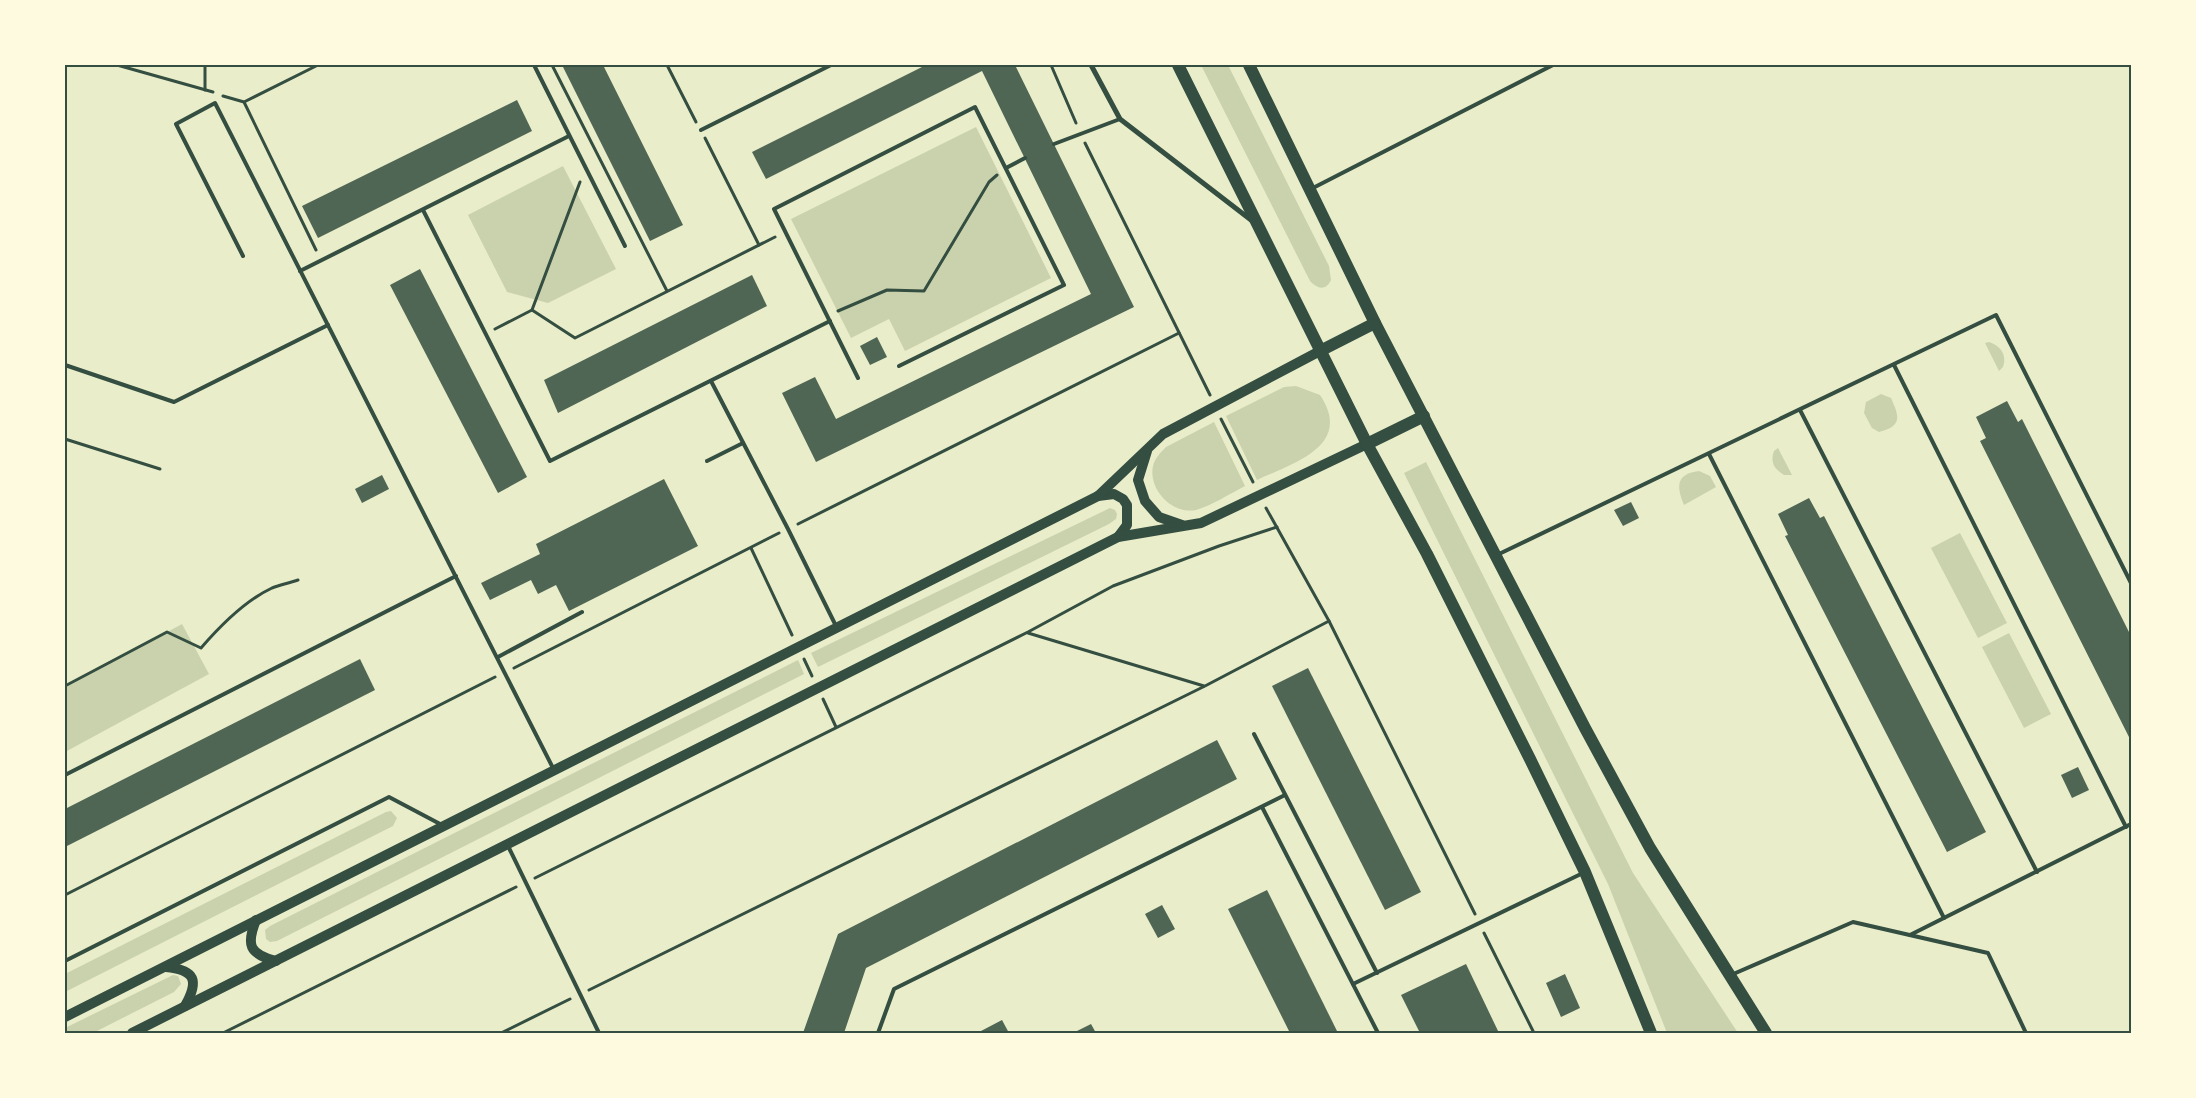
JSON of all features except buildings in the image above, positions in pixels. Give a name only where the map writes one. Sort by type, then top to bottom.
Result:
[{"type":"main road","points":[[1178,65],[1367,444],[1427,554],[1530,758],[1585,872],[1650,1033]]},
{"type":"main road","points":[[1249,65],[1376,323],[1650,848],[1766,1033]]},
{"type":"main road","points":[[65,1017],[1098,496],[1164,434],[1376,323]]},
{"type":"main road","points":[[132,1033],[1118,537],[1201,523],[1424,416]]},
{"type":"main road","points":[[1147,450],[1138,480],[1145,502],[1159,517],[1185,526]]},
{"type":"main road","points":[[1098,496],[1114,494],[1123,499],[1127,505],[1128,525],[1118,537]]},
{"type":"main road","points":[[256,920],[250,934],[252,948],[262,957],[276,961]]},
{"type":"main road","points":[[165,966],[182,968],[192,977],[192,992],[184,1006]]},
{"type":"street","points":[[1090,65],[1120,119],[1257,225]]},
{"type":"lane","points":[[534,65],[625,246]]},
{"type":"lane","points":[[701,130],[831,65]]},
{"type":"lane","points":[[1311,189],[1553,65]]},
{"type":"lane","points":[[243,256],[176,124],[215,103],[506,672],[554,770]]},
{"type":"lane","points":[[858,378],[774,209],[975,107],[1064,285],[899,366]]},
{"type":"lane","points":[[1054,144],[1120,119]]},
{"type":"lane","points":[[300,271],[569,136]]},
{"type":"lane","points":[[1006,168],[1025,158]]},
{"type":"lane","points":[[423,210],[550,461],[830,321]]},
{"type":"lane","points":[[1497,555],[1996,315],[2131,583]]},
{"type":"lane","points":[[65,365],[174,402],[328,325]]},
{"type":"lane","points":[[1894,365],[2126,827]]},
{"type":"lane","points":[[711,381],[837,628]]},
{"type":"lane","points":[[1800,410],[2037,872]]},
{"type":"lane","points":[[707,461],[743,443]]},
{"type":"lane","points":[[1709,454],[1944,918]]},
{"type":"lane","points":[[65,775],[456,576]]},
{"type":"lane","points":[[498,657],[582,612]]},
{"type":"lane","points":[[1254,734],[1377,972]]},
{"type":"lane","points":[[878,1033],[894,988],[1285,795]]},
{"type":"lane","points":[[65,961],[389,798],[444,826]]},
{"type":"lane","points":[[1262,807],[1378,1033]]},
{"type":"lane","points":[[1910,935],[2131,824]]},
{"type":"lane","points":[[507,844],[599,1033]]},
{"type":"lane","points":[[1353,984],[1585,872]]},
{"type":"lane","points":[[1729,976],[1854,922],[1988,954],[2026,1033]]},
{"type":"path","points":[[117,65],[244,102],[318,65]]},
{"type":"path","points":[[205,65],[205,90]]},
{"type":"path","points":[[552,65],[667,291]]},
{"type":"path","points":[[668,65],[759,245]]},
{"type":"path","points":[[1051,65],[1081,134],[1215,407],[1260,496],[1329,621],[1534,1033]]},
{"type":"path","points":[[244,102],[317,252]]},
{"type":"path","points":[[564,126],[579,118]]},
{"type":"path","points":[[486,334],[532,310],[582,178],[603,166]]},
{"type":"path","points":[[827,315],[887,290],[924,291],[989,182],[1006,168]]},
{"type":"path","points":[[532,310],[575,338],[785,231]]},
{"type":"path","points":[[65,895],[1179,333]]},
{"type":"path","points":[[65,439],[160,470]]},
{"type":"path","points":[[223,1033],[1028,632],[1113,586],[1219,546],[1277,527]]},
{"type":"path","points":[[65,686],[167,632],[201,648],[221,625],[253,601],[271,589],[298,580]]},
{"type":"path","points":[[501,1033],[1204,686],[1329,621]]},
{"type":"path","points":[[1028,632],[1204,686]]},
{"type":"green space","points":[[1201,65],[1228,65],[1329,266],[1331,280],[1327,286],[1321,288],[1310,281]]},
{"type":"green space","points":[[976,127],[1051,278],[905,351],[889,319],[851,338],[791,219]]},
{"type":"green space","points":[[563,166],[616,269],[548,303],[507,292],[468,215]]},
{"type":"green space","points":[[1989,342],[1997,346],[2002,352],[2004,363],[1999,371],[1985,343]]},
{"type":"green space","points":[[1296,386],[1320,395],[1329,413],[1330,427],[1324,440],[1315,450],[1287,467],[1257,480],[1226,416],[1284,387]]},
{"type":"green space","points":[[1881,394],[1891,398],[1896,410],[1897,420],[1892,427],[1879,432],[1872,428],[1864,413],[1866,402]]},
{"type":"green space","points":[[1214,422],[1245,486],[1196,510],[1178,508],[1158,491],[1152,475],[1154,463],[1158,455],[1166,447]]},
{"type":"green space","points":[[1778,448],[1792,475],[1784,475],[1774,465],[1772,459],[1774,451]]},
{"type":"green space","points":[[1426,462],[1633,873],[1738,1033],[1667,1033],[1608,884],[1404,473]]},
{"type":"green space","points":[[1699,471],[1710,476],[1716,487],[1684,505],[1679,487],[1680,482],[1686,475]]},
{"type":"green space","points":[[1110,508],[1115,510],[1117,514],[1116,519],[1109,524],[818,667],[811,653]]},
{"type":"green space","points":[[1960,533],[2007,623],[1978,638],[1931,548]]},
{"type":"green space","points":[[182,624],[209,674],[65,752],[65,688]]},
{"type":"green space","points":[[2009,633],[2051,714],[2024,728],[1982,647]]},
{"type":"green space","points":[[798,660],[804,674],[277,941],[270,942],[266,939],[265,930],[270,926]]},
{"type":"green space","points":[[391,811],[397,818],[393,826],[65,992],[65,974]]},
{"type":"green space","points":[[173,975],[178,976],[181,984],[174,992],[93,1033],[65,1033],[65,1028]]}]
